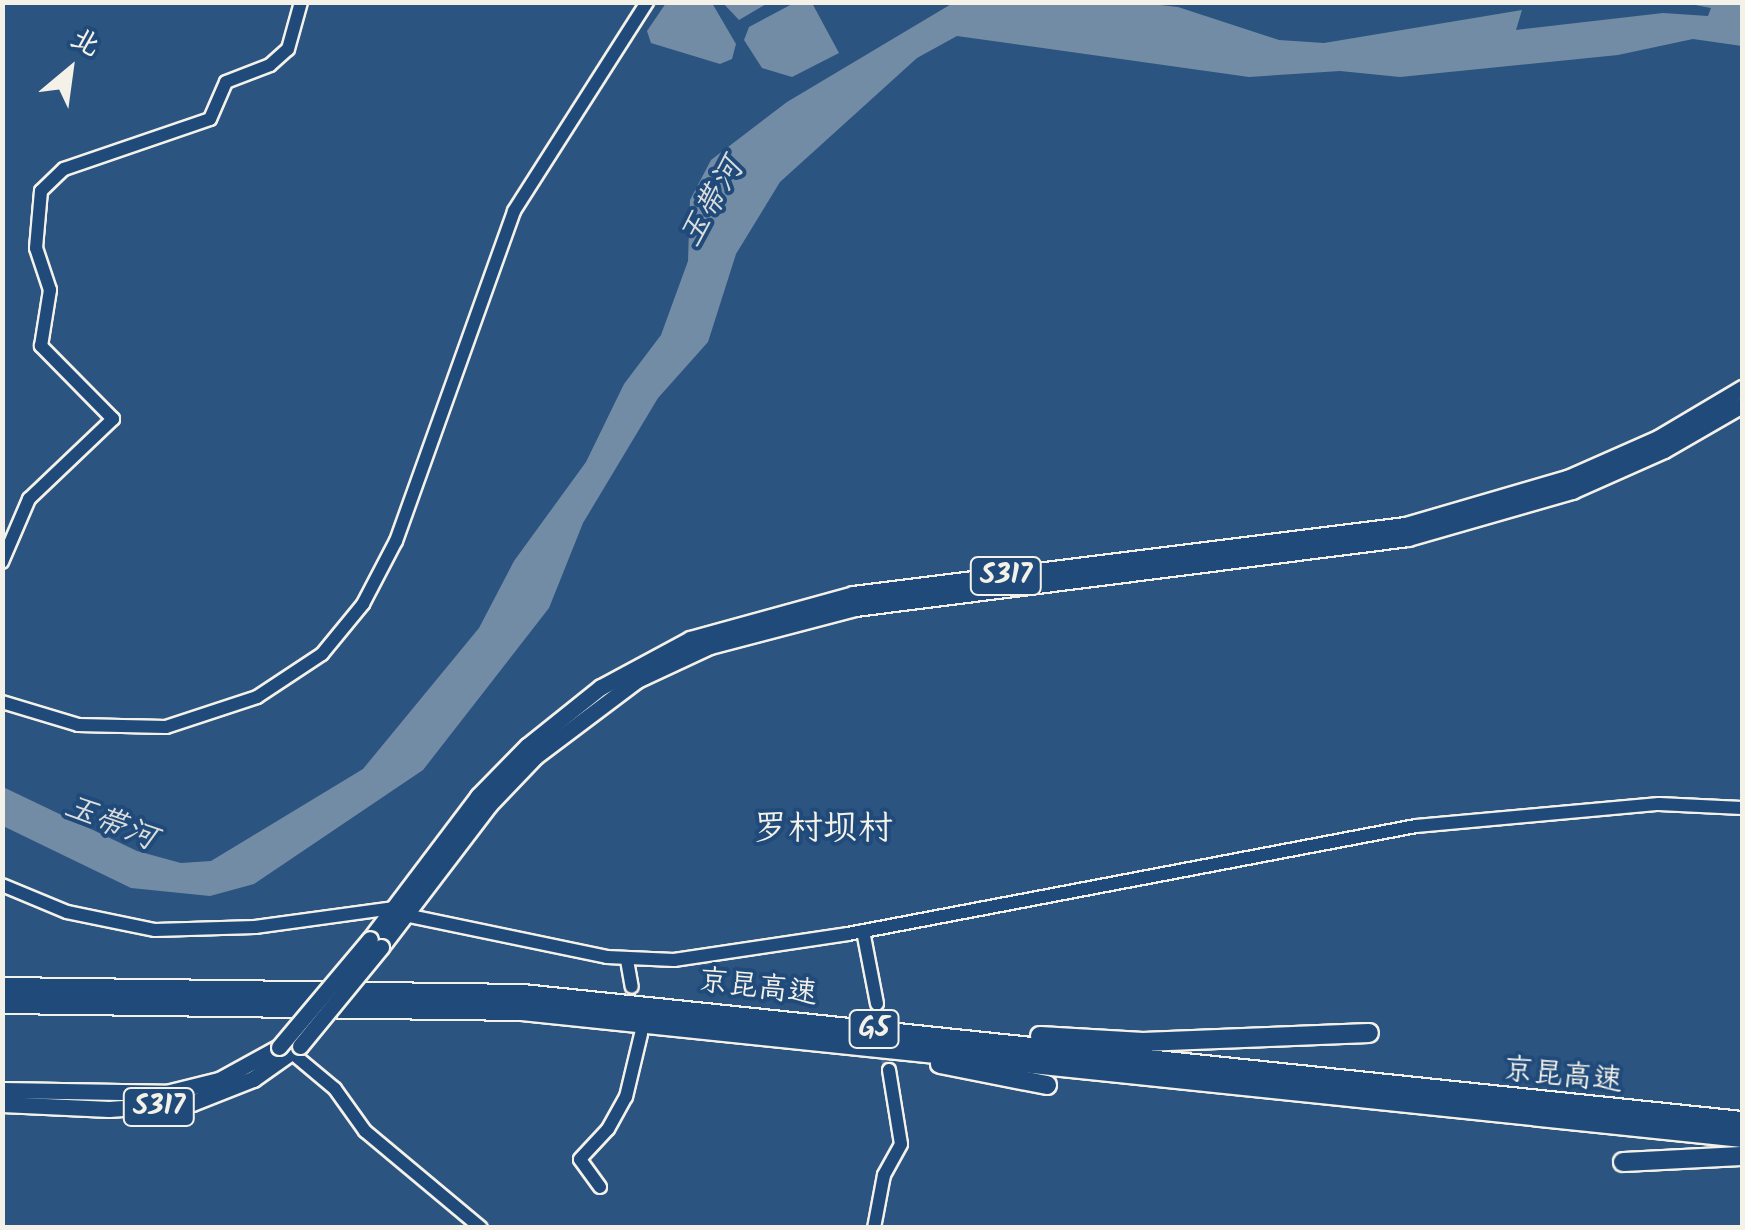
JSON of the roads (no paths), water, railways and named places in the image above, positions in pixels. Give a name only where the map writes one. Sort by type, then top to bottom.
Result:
[{"type":"highway","name":"京昆高速","points":[[2,987],[464,990],[1742,1122]]},
{"type":"highway","name":"京昆高速","points":[[2,1004],[464,1008],[762,1033],[1742,1138]]},
{"type":"highway","points":[[840,1026],[1143,1042],[1369,1032]]},
{"type":"highway","points":[[762,1033],[1047,1085]]},
{"type":"highway","points":[[1624,1162],[1742,1156]]},
{"type":"main road","name":"S317","points":[[2,1104],[109,1109],[192,1103],[254,1079],[290,1049],[376,943],[478,796],[527,746],[630,668],[705,633],[853,594],[1405,525],[1582,472],[1742,388]]},
{"type":"main road","name":"S317","points":[[399,912],[536,756],[637,680],[710,646],[855,608],[1408,538],[1586,485],[1742,405]]},
{"type":"main road","name":"S317","points":[[2,1090],[166,1093],[219,1080],[290,1049]]},
{"type":"street","points":[[2,562],[29,499],[113,420],[42,346],[50,290],[36,248],[41,191],[64,169],[210,119],[226,82],[270,64],[288,49],[300,2]]},
{"type":"street","points":[[2,702],[78,725],[166,727],[258,697],[322,654],[363,604],[396,541],[514,211],[647,2]]},
{"type":"street","points":[[4,885],[67,912],[135,928],[270,925],[399,912],[627,960],[674,960],[862,931],[1416,826],[1659,804],[1742,808]]},
{"type":"street","points":[[862,931],[878,1004]]},
{"type":"street","points":[[627,960],[632,987]]},
{"type":"street","points":[[600,1188],[580,1159],[608,1129],[626,1097],[641,1034]]},
{"type":"street","points":[[290,1049],[335,1089],[366,1131],[481,1228]]},
{"type":"street","points":[[874,1228],[884,1175],[901,1144],[889,1070]]},
{"type":"water","name":"玉带河","points":[[1134,2],[1178,7],[1279,40],[1324,43],[1522,10],[1516,30],[1663,13],[1708,16],[1711,8],[1685,3],[1742,3],[1742,46],[1693,39],[1618,55],[1400,77],[1340,71],[1249,77],[957,36],[917,58],[780,182],[736,254],[708,342],[658,398],[583,523],[549,608],[423,770],[254,884],[210,896],[131,888],[3,826],[3,787],[137,851],[181,863],[211,861],[363,769],[479,628],[514,561],[586,462],[624,384],[661,335],[688,261],[690,200],[711,160],[787,102],[953,3]]},
{"type":"water","points":[[666,3],[712,3],[736,44],[732,59],[720,64],[651,43],[647,31]]},
{"type":"water","points":[[723,3],[768,3],[739,20]]},
{"type":"water","points":[[794,3],[812,3],[839,53],[792,77],[762,68],[744,40],[749,27]]},
{"type":"tunnel","points":[[877,1004],[889,1070]]},
{"type":"district","name":"罗村坝村","points":[[823,830]]}]
